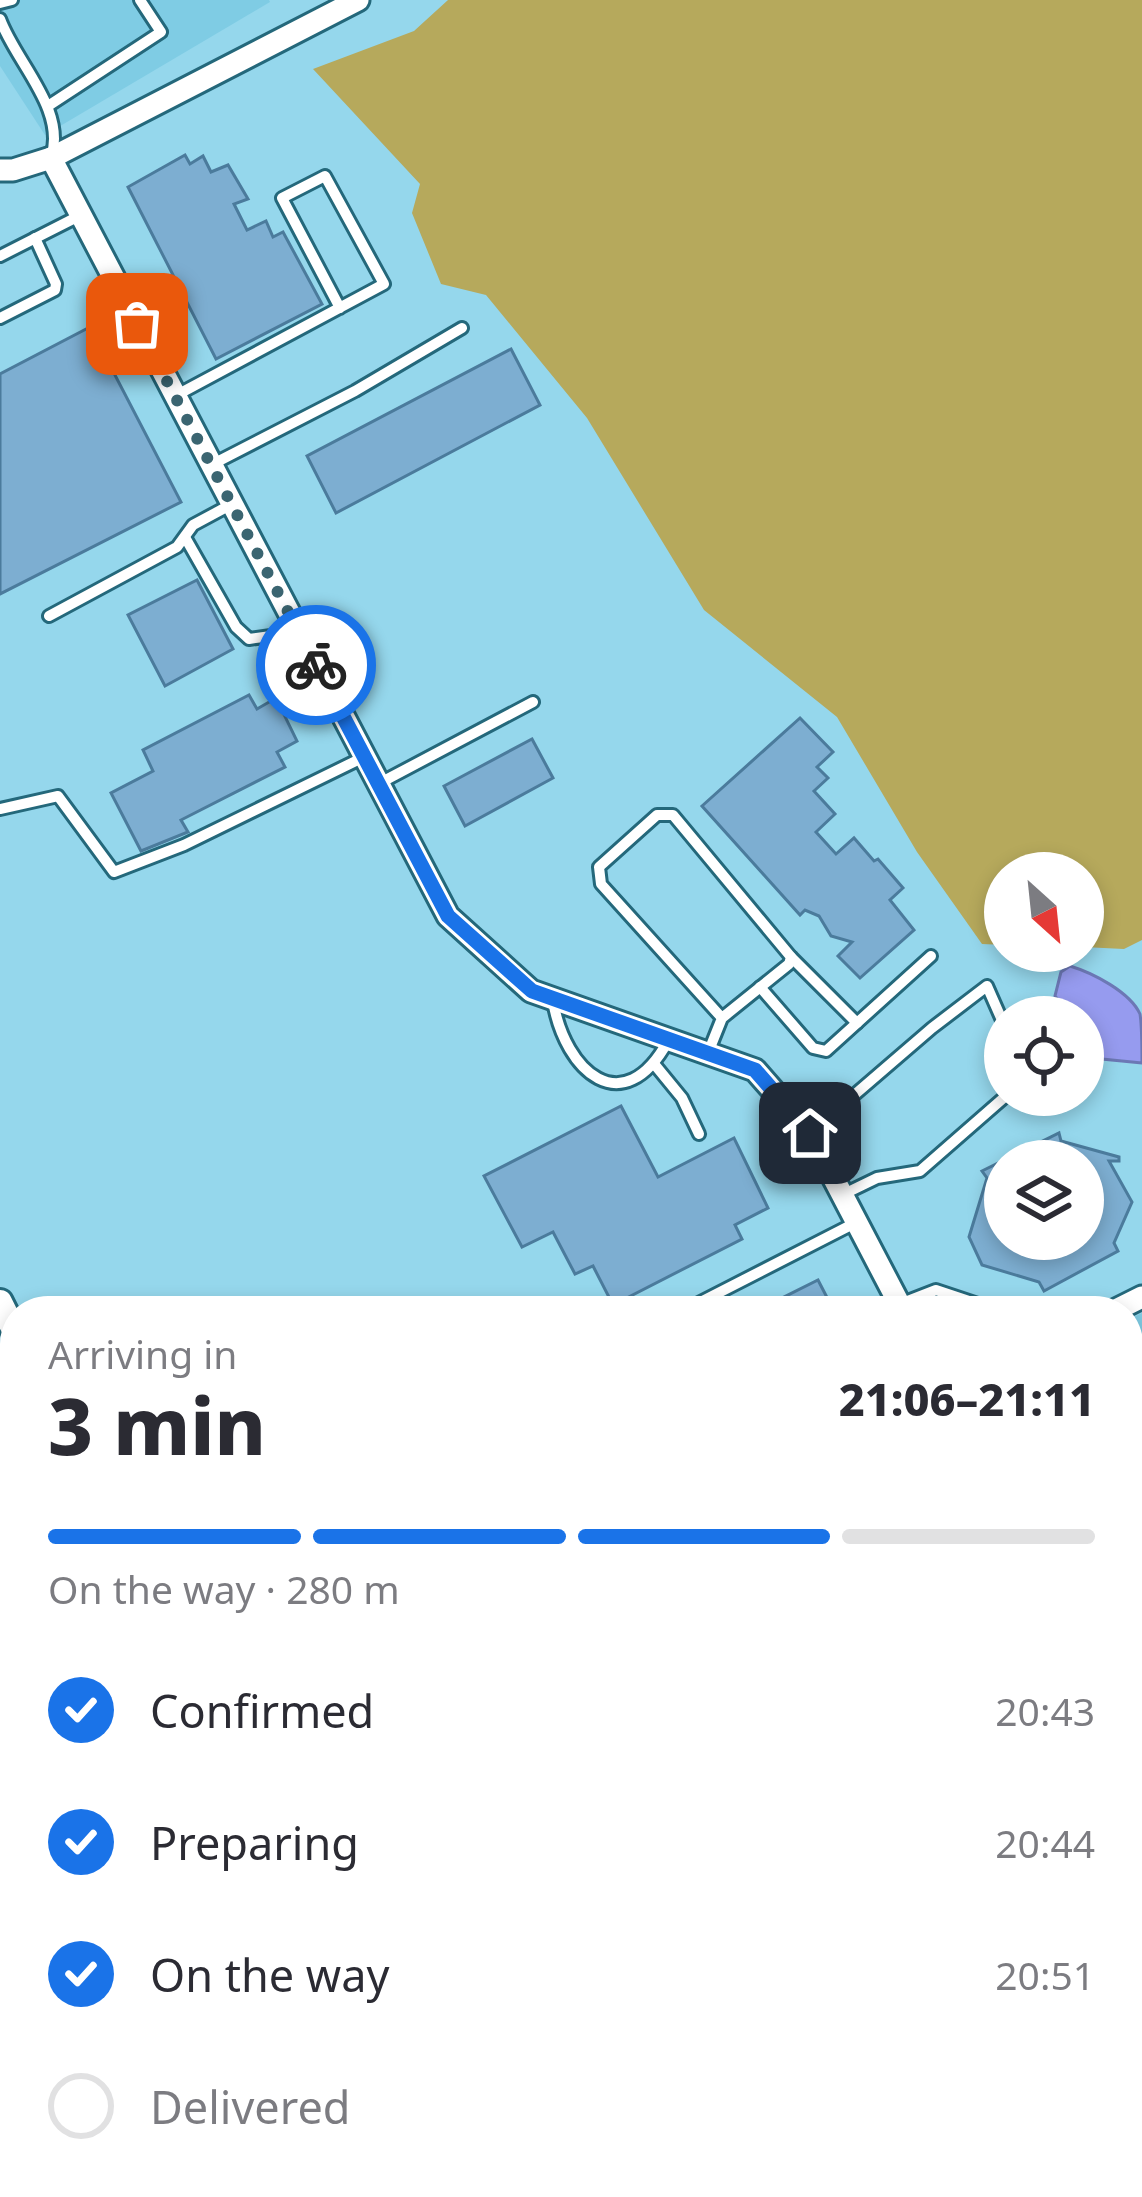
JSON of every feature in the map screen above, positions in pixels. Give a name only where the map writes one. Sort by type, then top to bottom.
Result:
[{"type":"street","points":[[0,170],[50,158],[358,0]]},
{"type":"street","points":[[50,158],[448,916],[532,991],[755,1070],[810,1133],[895,1296]]},
{"type":"lane","points":[[0,3],[12,0]]},
{"type":"lane","points":[[47,106],[161,32],[140,0]]},
{"type":"lane","points":[[0,19],[47,106],[56,142],[50,158]]},
{"type":"lane","points":[[176,396],[340,308],[384,284],[325,176],[282,198],[340,308]]},
{"type":"lane","points":[[0,256],[80,215]]},
{"type":"lane","points":[[0,319],[55,290],[35,238]]},
{"type":"lane","points":[[211,465],[355,391],[462,328]]},
{"type":"lane","points":[[49,616],[186,539],[193,525],[232,504]]},
{"type":"lane","points":[[186,539],[236,627],[249,639],[272,637],[295,625]]},
{"type":"lane","points":[[378,784],[533,702]]},
{"type":"lane","points":[[0,809],[58,796],[114,872],[184,845],[364,757]]},
{"type":"lane","points":[[722,1018],[601,884],[598,875],[599,867],[658,815],[674,814],[790,957],[857,1023]]},
{"type":"lane","points":[[760,987],[819,1051],[826,1052],[931,956]]},
{"type":"lane","points":[[708,1053],[722,1018],[788,964],[790,957]]},
{"type":"lane","points":[[810,1133],[987,986],[991,996]]},
{"type":"lane","points":[[552,998],[557,1026],[575,1063],[591,1078],[613,1083],[640,1078],[655,1065],[669,1039]]},
{"type":"lane","points":[[655,1065],[682,1098],[699,1134]]},
{"type":"lane","points":[[841,1196],[877,1178],[920,1171],[984,1115]]},
{"type":"lane","points":[[712,1296],[855,1223]]},
{"type":"shaded area","points":[[0,0],[270,2],[45,135],[0,66]]},
{"type":"shaded area","points":[[448,0],[1142,0],[1142,940],[1124,949],[1104,948],[1104,852],[984,852],[982,944],[917,852],[837,717],[704,610],[587,418],[486,295],[441,284],[412,213],[420,184],[313,69],[414,31]]},
{"type":"water","points":[[1061,972],[1086,972],[1110,984],[1140,1014],[1142,1063],[1104,1059],[1104,996],[1055,996]]},
{"type":"building","points":[[185,155],[190,164],[203,156],[211,172],[228,165],[248,199],[234,204],[247,230],[266,221],[273,237],[283,232],[322,304],[216,359],[128,187]]},
{"type":"building","points":[[90,327],[181,502],[0,594],[0,374]]},
{"type":"building","points":[[511,349],[540,405],[336,513],[307,456]]},
{"type":"building","points":[[197,580],[233,649],[165,686],[128,615]]},
{"type":"building","points":[[249,695],[257,709],[276,698],[297,741],[277,752],[285,767],[181,820],[188,832],[141,851],[111,793],[153,771],[143,750]]},
{"type":"building","points":[[800,718],[833,752],[817,767],[828,778],[814,791],[835,814],[816,832],[836,854],[854,838],[874,861],[878,859],[903,888],[890,900],[914,930],[860,978],[838,956],[852,942],[831,936],[819,916],[805,910],[800,915],[702,806]]},
{"type":"building","points":[[532,739],[553,778],[465,826],[444,786]]},
{"type":"building","points":[[621,1106],[658,1177],[734,1138],[768,1208],[735,1225],[742,1239],[631,1296],[608,1296],[593,1266],[575,1274],[553,1232],[522,1247],[484,1176]]},
{"type":"building","points":[[1104,1153],[1119,1157],[1119,1161],[1109,1161],[1132,1202],[1114,1243],[1118,1251],[1104,1259]]},
{"type":"building","points":[[984,1188],[984,1260],[1101,1260],[1044,1291],[1039,1282],[982,1265],[969,1237]]},
{"type":"building","points":[[818,1280],[826,1296],[786,1296]]},
{"type":"way so far","points":[[137,324],[316,665]]},
{"type":"route","points":[[316,665],[448,916],[532,991],[755,1070],[810,1133]]}]
